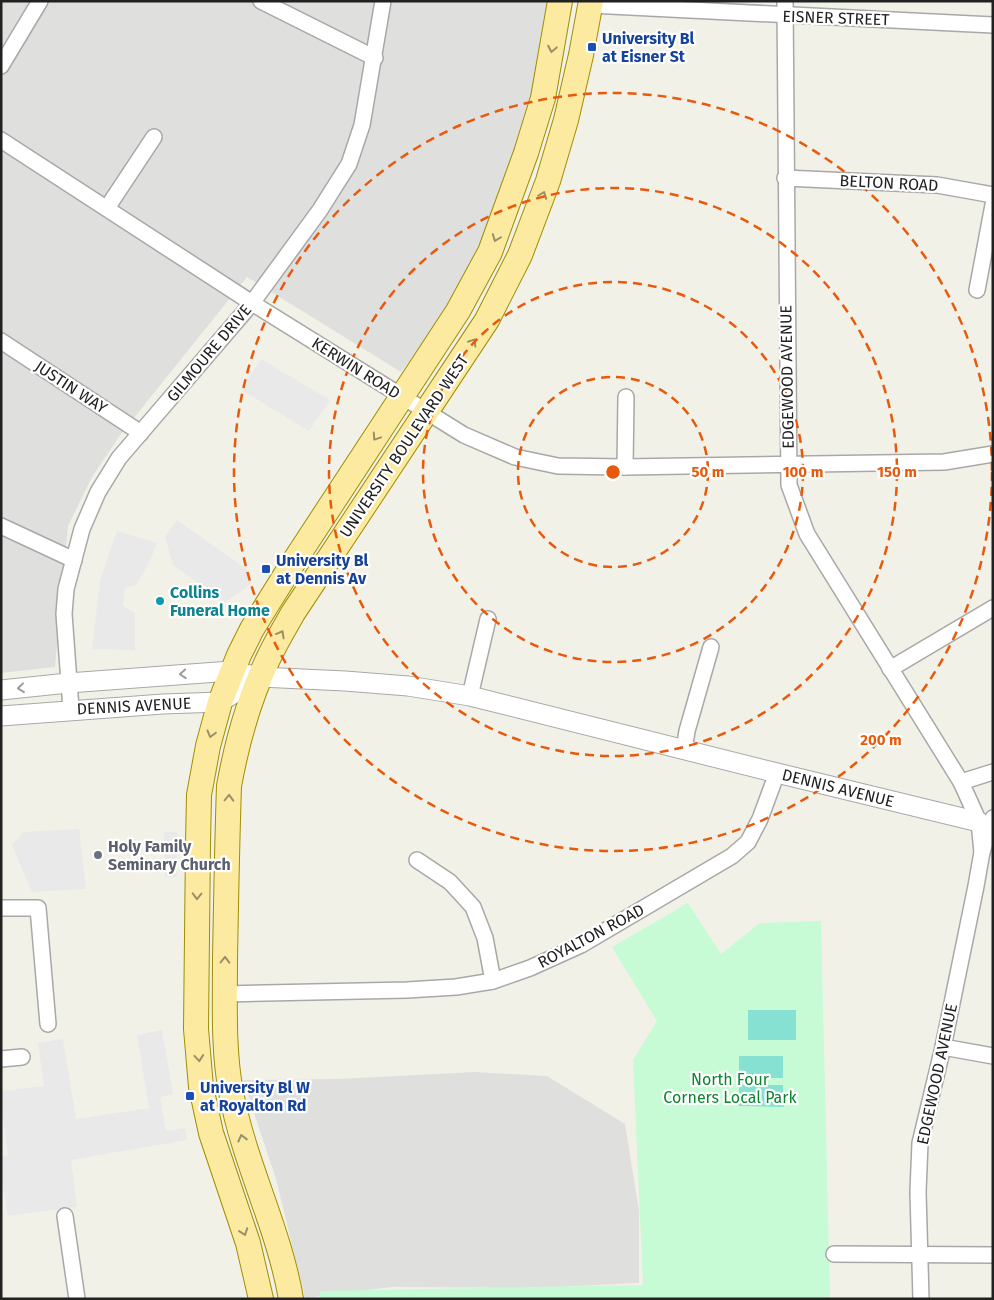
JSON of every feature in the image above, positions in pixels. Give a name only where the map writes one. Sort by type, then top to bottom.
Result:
[{"type":"main road","name":"UNIVERSITY BOULEVARD WEST","points":[[261,1299],[248,1243],[215,1147],[202,1087],[196,1029],[199,795],[208,746],[220,702],[252,629],[286,573],[458,311],[490,252],[543,98],[560,1]]},
{"type":"main road","name":"UNIVERSITY BOULEVARD WEST","points":[[291,1299],[287,1276],[270,1218],[245,1148],[231,1091],[226,1035],[225,994],[226,858],[229,786],[235,753],[242,724],[269,656],[293,613],[487,320],[520,255],[548,181],[566,120],[581,55],[586,3]]},
{"type":"main road","points":[[215,1147],[227,1154],[233,1161],[254,1214],[262,1219],[270,1218]]},
{"type":"street","points":[[1,66],[40,1]]},
{"type":"street","points":[[261,1],[375,58]]},
{"type":"street","name":"GILMOURE DRIVE","points":[[71,709],[64,614],[66,589],[82,529],[98,492],[120,458],[252,303],[320,210],[349,164],[362,125],[375,58],[383,1]]},
{"type":"street","name":"EISNER STREET","points":[[586,3],[785,8],[993,24]]},
{"type":"street","name":"EDGEWOOD AVENUE","points":[[785,8],[789,485],[807,534],[961,782],[989,823],[943,1046],[920,1144],[918,1192],[921,1299]]},
{"type":"street","points":[[107,208],[154,137]]},
{"type":"street","name":"KERWIN ROAD","points":[[1,140],[252,303],[464,436],[515,457],[558,466],[625,467],[944,462],[993,454]]},
{"type":"street","name":"BELTON ROAD","points":[[785,178],[937,185],[993,196]]},
{"type":"street","points":[[977,290],[993,205]]},
{"type":"street","name":"JUSTIN WAY","points":[[1,341],[141,433]]},
{"type":"street","points":[[625,467],[626,396]]},
{"type":"street","points":[[1,526],[74,560]]},
{"type":"street","points":[[890,669],[993,608]]},
{"type":"street","points":[[470,696],[488,620]]},
{"type":"street","points":[[684,750],[687,731],[711,647]]},
{"type":"street","name":"DENNIS AVENUE","points":[[1,690],[232,671],[260,678],[309,679],[408,686],[470,696],[777,773],[989,823]]},
{"type":"street","name":"DENNIS AVENUE","points":[[1,716],[71,709],[220,702],[260,678]]},
{"type":"street","points":[[961,782],[993,772]]},
{"type":"street","name":"ROYALTON ROAD","points":[[225,994],[456,987],[493,981],[530,968],[581,945],[732,856],[748,842],[760,819],[777,773]]},
{"type":"street","points":[[417,860],[450,882],[473,907],[484,938],[493,981]]},
{"type":"street","points":[[1,908],[38,908],[48,1024]]},
{"type":"street","points":[[943,1046],[993,1056]]},
{"type":"street","points":[[1,1059],[22,1057]]},
{"type":"street","points":[[65,1216],[77,1299]]},
{"type":"street","points":[[834,1254],[993,1255]]},
{"type":"shaded area","points":[[1,1],[548,1],[534,88],[522,131],[491,220],[461,283],[429,335],[401,372],[247,277],[121,434],[92,477],[68,526],[55,667],[1,673]]},
{"type":"shaded area","points":[[261,359],[330,400],[309,431],[241,390]]},
{"type":"shaded area","points":[[177,520],[250,572],[251,584],[225,602],[173,565],[165,537]]},
{"type":"shaded area","points":[[117,531],[157,543],[149,563],[136,585],[125,588],[123,606],[135,613],[135,650],[92,649],[100,581]]},
{"type":"shaded area","points":[[79,829],[86,889],[32,892],[12,845],[23,832]]},
{"type":"shaded area","points":[[164,832],[177,832],[177,877],[165,877]]},
{"type":"shaded area","points":[[748,1010],[796,1010],[796,1040],[748,1040]]},
{"type":"shaded area","points":[[162,1030],[173,1094],[160,1097],[166,1131],[185,1128],[187,1140],[71,1160],[77,1207],[8,1216],[1,1176],[1,1157],[8,1155],[1,1091],[44,1086],[38,1043],[63,1039],[76,1119],[149,1108],[137,1035]]},
{"type":"shaded area","points":[[739,1056],[783,1056],[783,1078],[739,1078]]},
{"type":"shaded area","points":[[475,1072],[547,1076],[625,1124],[639,1211],[639,1283],[536,1288],[392,1287],[305,1298],[276,1179],[243,1080],[339,1079]]},
{"type":"shaded area","points":[[739,1085],[783,1085],[784,1107],[739,1106]]},
{"type":"green space","name":"North Four Corners Local Park","points":[[688,903],[721,954],[760,923],[821,921],[830,1299],[320,1299],[320,1291],[643,1285],[633,1060],[657,1021],[612,947]]},
{"type":"place","name":"University Bl at Eisner St","points":[[592,47]]},
{"type":"place","name":"University Bl at Dennis Av","points":[[266,569]]},
{"type":"place","name":"Collins Funeral Home","points":[[160,601]]},
{"type":"place","name":"Holy Family Seminary Church","points":[[98,855]]},
{"type":"place","name":"University Bl W at Royalton Rd","points":[[190,1096]]}]
